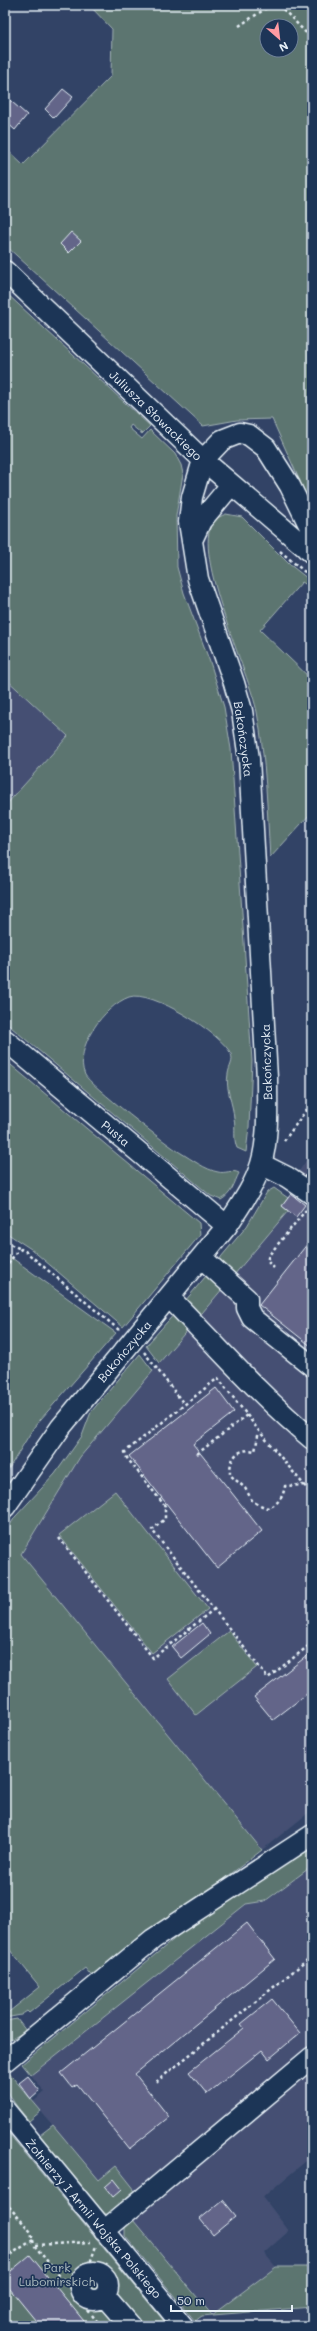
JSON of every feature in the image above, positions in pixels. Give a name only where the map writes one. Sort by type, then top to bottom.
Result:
[{"type":"street","name":"Juliusza Słowackiego","points":[[5,271],[203,460],[309,551]]},
{"type":"street","points":[[203,460],[214,447],[230,435],[240,433],[258,439],[276,462],[306,519],[312,539],[309,551]]},
{"type":"street","name":"Bakończycka","points":[[5,1507],[53,1437],[202,1258],[227,1226],[248,1192],[268,1167],[267,1078],[249,759],[242,711],[198,579],[193,538],[189,522],[190,511],[203,460]]},
{"type":"street","points":[[193,538],[201,521],[231,485]]},
{"type":"street","name":"Pusta","points":[[5,1040],[227,1226]]},
{"type":"street","points":[[268,1167],[310,1201]]},
{"type":"street","points":[[202,1258],[247,1299],[247,1308],[252,1318],[312,1366]]},
{"type":"street","points":[[169,1297],[216,1344],[277,1410],[312,1439]]},
{"type":"street","points":[[5,2061],[153,1939],[312,1835]]},
{"type":"street","points":[[104,2231],[312,2057]]},
{"type":"street","name":"Żołnierzy I Armii Wojska Polskiego","points":[[5,2110],[184,2326]]},
{"type":"street","points":[[90,2273],[98,2273],[105,2278],[108,2287],[105,2296],[131,2326]]},
{"type":"path","points":[[239,26],[271,5]]},
{"type":"path","points":[[279,5],[312,39]]},
{"type":"path","points":[[268,1167],[283,1142],[312,1102]]},
{"type":"path","points":[[274,1268],[267,1261],[269,1255],[310,1201]]},
{"type":"path","points":[[5,1242],[21,1249],[132,1341]]},
{"type":"path","points":[[5,1270],[15,1254],[21,1249]]},
{"type":"path","points":[[312,1495],[218,1378],[125,1452],[127,1458],[165,1506],[165,1519],[152,1530],[268,1678],[312,1643]]},
{"type":"path","points":[[197,1454],[247,1415]]},
{"type":"path","points":[[259,1430],[255,1452],[245,1450],[235,1455],[231,1459],[230,1475],[245,1488],[253,1502],[267,1508],[272,1506],[283,1496],[285,1486],[304,1485]]},
{"type":"path","points":[[59,1538],[153,1658],[214,1609]]},
{"type":"path","points":[[156,2082],[310,1957]]},
{"type":"path","points":[[5,2202],[31,2232],[34,2245],[101,2326]]},
{"type":"path","points":[[5,2258],[33,2240]]},
{"type":"path","points":[[34,2245],[97,2242],[90,2266],[90,2273]]},
{"type":"shaded area","points":[[5,678],[68,736],[5,806]]},
{"type":"shaded area","points":[[312,1152],[312,1810],[262,1850],[21,1554],[80,1457],[288,1211],[282,1206],[301,1181],[295,1177]]},
{"type":"shaded area","points":[[312,1866],[312,2156],[263,2197],[289,2231],[264,2253],[276,2267],[213,2315],[119,2204],[135,2190],[116,2166],[99,2180],[33,2102],[45,2092],[31,2075],[246,1904],[266,1901]]},
{"type":"green space","points":[[89,5],[312,5],[312,508],[272,419],[237,420],[203,426],[5,245],[5,148],[23,165],[111,76],[112,29]]},
{"type":"green space","points":[[5,292],[150,426],[142,434],[131,425],[129,428],[142,439],[150,430],[175,454],[181,465],[183,474],[176,516],[177,567],[184,593],[211,665],[224,707],[231,749],[252,1061],[249,1127],[246,1152],[237,1148],[235,1141],[235,1122],[227,1080],[232,1062],[231,1054],[225,1045],[201,1025],[169,1006],[139,996],[129,997],[119,1002],[110,1009],[93,1029],[83,1053],[82,1064],[85,1075],[90,1081],[130,1115],[173,1148],[213,1171],[234,1171],[239,1173],[228,1195],[221,1200],[211,1196],[5,1022],[5,806],[68,736],[5,678]]},
{"type":"green space","points":[[226,514],[242,517],[289,564],[312,582],[312,588],[302,582],[260,630],[312,680],[312,812],[270,858],[264,766],[257,712],[215,586],[210,560],[208,538],[213,522],[217,518]]},
{"type":"green space","points":[[5,1060],[199,1223],[200,1235],[123,1327],[31,1249],[5,1232]]},
{"type":"green space","points":[[274,1188],[288,1198],[282,1206],[288,1211],[234,1275],[220,1260],[221,1257],[247,1226],[267,1192]]},
{"type":"green space","points":[[5,1253],[116,1333],[34,1427],[5,1475]]},
{"type":"green space","points":[[206,1276],[211,1277],[223,1288],[197,1319],[185,1301]]},
{"type":"green space","points":[[175,1313],[190,1327],[159,1363],[146,1346]]},
{"type":"green space","points":[[140,1354],[153,1371],[80,1457],[21,1554],[262,1850],[94,1979],[85,1968],[29,2013],[27,2011],[21,2015],[5,2018],[5,2015],[40,1987],[5,1944],[5,1533],[15,1517],[55,1474],[82,1436],[91,1412]]},
{"type":"green space","points":[[115,1491],[208,1609],[152,1653],[59,1535]]},
{"type":"green space","points":[[229,1631],[257,1667],[196,1715],[168,1679]]},
{"type":"green space","points":[[312,1844],[312,1866],[265,1901],[246,1904],[31,2075],[22,2064],[212,1908]]},
{"type":"green space","points":[[17,2019],[26,2031],[8,2041],[5,2038],[5,2021]]},
{"type":"green space","points":[[8,2072],[41,2111],[29,2121],[9,2094],[5,2075]]},
{"type":"green space","points":[[53,2125],[99,2180],[116,2166],[135,2190],[119,2204],[122,2207],[111,2214],[105,2214],[40,2135]]},
{"type":"green space","name":"Park Lubomirskich","points":[[5,2129],[168,2326],[5,2326]]},
{"type":"green space","points":[[133,2220],[212,2315],[276,2267],[312,2267],[312,2307],[202,2316],[195,2321],[125,2236],[125,2225]]},
{"type":"building","points":[[63,89],[73,97],[54,118],[45,109]]},
{"type":"building","points":[[5,96],[27,115],[15,130],[5,121]]},
{"type":"building","points":[[71,232],[81,241],[69,253],[60,244]]},
{"type":"building","points":[[291,1194],[305,1205],[296,1217],[282,1206]]},
{"type":"building","points":[[312,1238],[312,1347],[259,1305]]},
{"type":"building","points":[[216,1388],[234,1412],[193,1444],[262,1531],[217,1568],[129,1456]]},
{"type":"building","points":[[202,1623],[210,1634],[181,1658],[172,1647]]},
{"type":"building","points":[[312,1652],[312,1690],[273,1720],[254,1697]]},
{"type":"building","points":[[247,1923],[275,1959],[135,2074],[169,2117],[129,2149],[77,2084],[72,2087],[61,2073]]},
{"type":"building","points":[[272,1999],[300,2033],[269,2059],[262,2050],[207,2094],[189,2072],[244,2028],[241,2024]]},
{"type":"building","points":[[28,2076],[40,2091],[31,2099],[19,2083]]},
{"type":"building","points":[[114,2179],[122,2189],[113,2197],[105,2187]]},
{"type":"building","points":[[223,2200],[236,2216],[213,2235],[200,2219]]},
{"type":"building","points":[[30,2255],[88,2326],[40,2326],[5,2283],[5,2276]]}]
